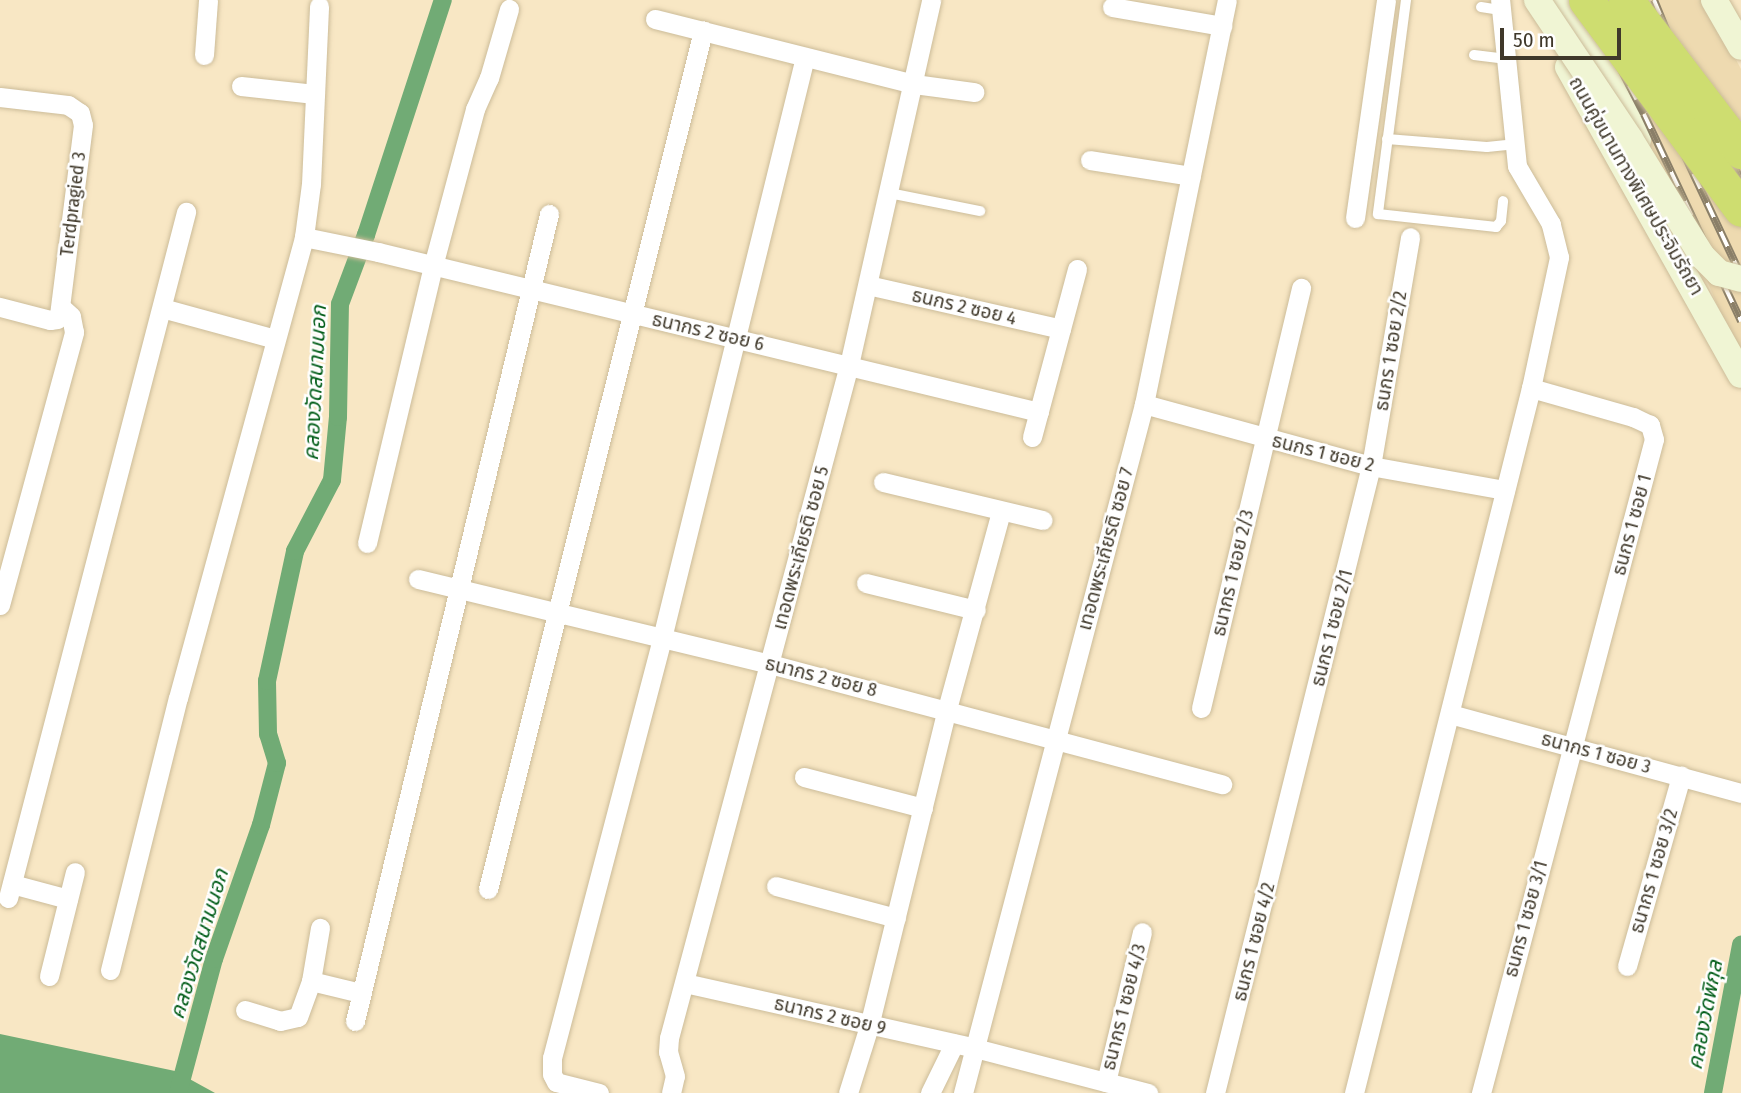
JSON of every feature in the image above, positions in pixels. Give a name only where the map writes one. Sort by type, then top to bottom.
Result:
[{"type":"highway","points":[[1586,0],[1741,209]]},
{"type":"highway","points":[[1626,0],[1741,151]]},
{"type":"main road","name":"ถนนคู่ขนานทางพิเศษประจิมรัถยา","points":[[1526,0],[1584,92],[1741,375]]},
{"type":"main road","points":[[1536,0],[1643,160],[1702,256],[1719,273],[1741,279]]},
{"type":"main road","points":[[1561,0],[1625,108],[1655,184],[1678,258]]},
{"type":"main road","points":[[1714,0],[1741,47]]},
{"type":"main road","points":[[1735,0],[1741,10]]},
{"type":"street","points":[[205,55],[208,0]]},
{"type":"street","name":"เทอดพระเกียรติ ซอย 5","points":[[671,1093],[675,1076],[668,1052],[669,1038],[849,365],[914,84],[930,0]]},
{"type":"street","name":"เทอดพระเกียรติ ซอย 7","points":[[963,1093],[1144,404],[1227,0]]},
{"type":"street","points":[[1355,218],[1386,0]]},
{"type":"street","points":[[1354,1093],[1531,388],[1559,257],[1551,224],[1517,166],[1501,5]]},
{"type":"street","points":[[110,970],[178,698],[304,237],[311,184],[319,6]]},
{"type":"street","points":[[1112,7],[1222,26]]},
{"type":"street","points":[[367,543],[433,266],[475,109],[489,78],[509,9]]},
{"type":"street","points":[[655,19],[914,84],[974,92]]},
{"type":"street","points":[[488,889],[703,31]]},
{"type":"street","points":[[599,1093],[556,1082],[552,1074],[552,1058],[662,638],[805,57]]},
{"type":"street","points":[[242,86],[315,94]]},
{"type":"street","name":"Terdpragied 3","points":[[0,97],[68,105],[80,113],[83,125],[61,307]]},
{"type":"street","points":[[1090,160],[1191,176]]},
{"type":"street","points":[[68,899],[10,891],[186,212]]},
{"type":"street","points":[[355,1021],[549,214]]},
{"type":"street","name":"ธนากร 2 ซอย 6","points":[[304,237],[378,252],[1039,412]]},
{"type":"street","name":"ธนกร 1 ซอย 2/2","points":[[1371,466],[1410,237]]},
{"type":"street","points":[[1032,438],[1077,269]]},
{"type":"street","name":"ธนกร 2 ซอย 4","points":[[868,285],[1061,328]]},
{"type":"street","name":"ธนากร 1 ซอย 2/3","points":[[1201,708],[1301,288]]},
{"type":"street","points":[[0,307],[50,320],[57,319],[61,307],[71,316],[74,332],[0,605]]},
{"type":"street","points":[[162,308],[275,339]]},
{"type":"street","name":"ธนกร 1 ซอย 1","points":[[1531,388],[1633,417],[1650,425],[1654,439],[1572,746]]},
{"type":"street","name":"ธนกร 1 ซอย 2","points":[[1144,404],[1264,439],[1371,466],[1505,490]]},
{"type":"street","name":"ธนกร 1 ซอย 2/1","points":[[1293,790],[1371,466]]},
{"type":"street","points":[[883,482],[1043,520]]},
{"type":"street","points":[[848,1093],[869,1026],[947,709],[1001,511]]},
{"type":"street","name":"ธนากร 2 ซอย 8","points":[[418,579],[947,709],[1222,784]]},
{"type":"street","points":[[866,583],[976,610]]},
{"type":"street","name":"ธนากร 1 ซอย 3","points":[[1450,714],[1741,793]]},
{"type":"street","name":"ธนกร 1 ซอย 3/1","points":[[1481,1093],[1572,746]]},
{"type":"street","name":"ธนากร 1 ซอย 3/2","points":[[1627,966],[1681,776]]},
{"type":"street","points":[[804,777],[923,808]]},
{"type":"street","name":"ธนกร 1 ซอย 4/2","points":[[1215,1093],[1293,790]]},
{"type":"street","points":[[49,976],[75,872]]},
{"type":"street","points":[[776,886],[896,918]]},
{"type":"street","points":[[246,1010],[280,1021],[298,1017],[312,981],[320,928]]},
{"type":"street","name":"ธนากร 1 ซอย 4/3","points":[[1105,1082],[1142,932]]},
{"type":"street","points":[[312,981],[361,993]]},
{"type":"street","name":"ธนากร 2 ซอย 9","points":[[685,982],[975,1048],[1148,1093]]},
{"type":"street","points":[[930,1093],[954,1044]]},
{"type":"lane","points":[[1406,0],[1378,206],[1380,215],[1496,227],[1501,221],[1503,201]]},
{"type":"lane","points":[[1480,7],[1501,5]]},
{"type":"lane","points":[[1474,55],[1505,59]]},
{"type":"lane","points":[[1387,139],[1487,147],[1514,144]]},
{"type":"lane","points":[[889,193],[980,211]]},
{"type":"shaded area","points":[[1572,0],[1704,0],[1741,69],[1741,351],[1718,307],[1650,141]]},
{"type":"shaded area","points":[[0,1034],[175,1071],[215,1093],[0,1093]]},
{"type":"waterway","name":"คลองวัดสนามนอก","points":[[178,1093],[214,959],[261,825],[277,763],[268,734],[267,681],[295,551],[332,480],[338,417],[340,304],[366,235],[443,0]]},
{"type":"waterway","name":"คลองวัดพิกุล","points":[[1713,1093],[1741,945]]},
{"type":"railway","points":[[1585,0],[1644,114],[1741,321]]},
{"type":"railway","points":[[1612,0],[1741,276]]},
{"type":"railway","points":[[1654,0],[1741,211]]},
{"type":"railway","points":[[1703,91],[1741,182]]}]
